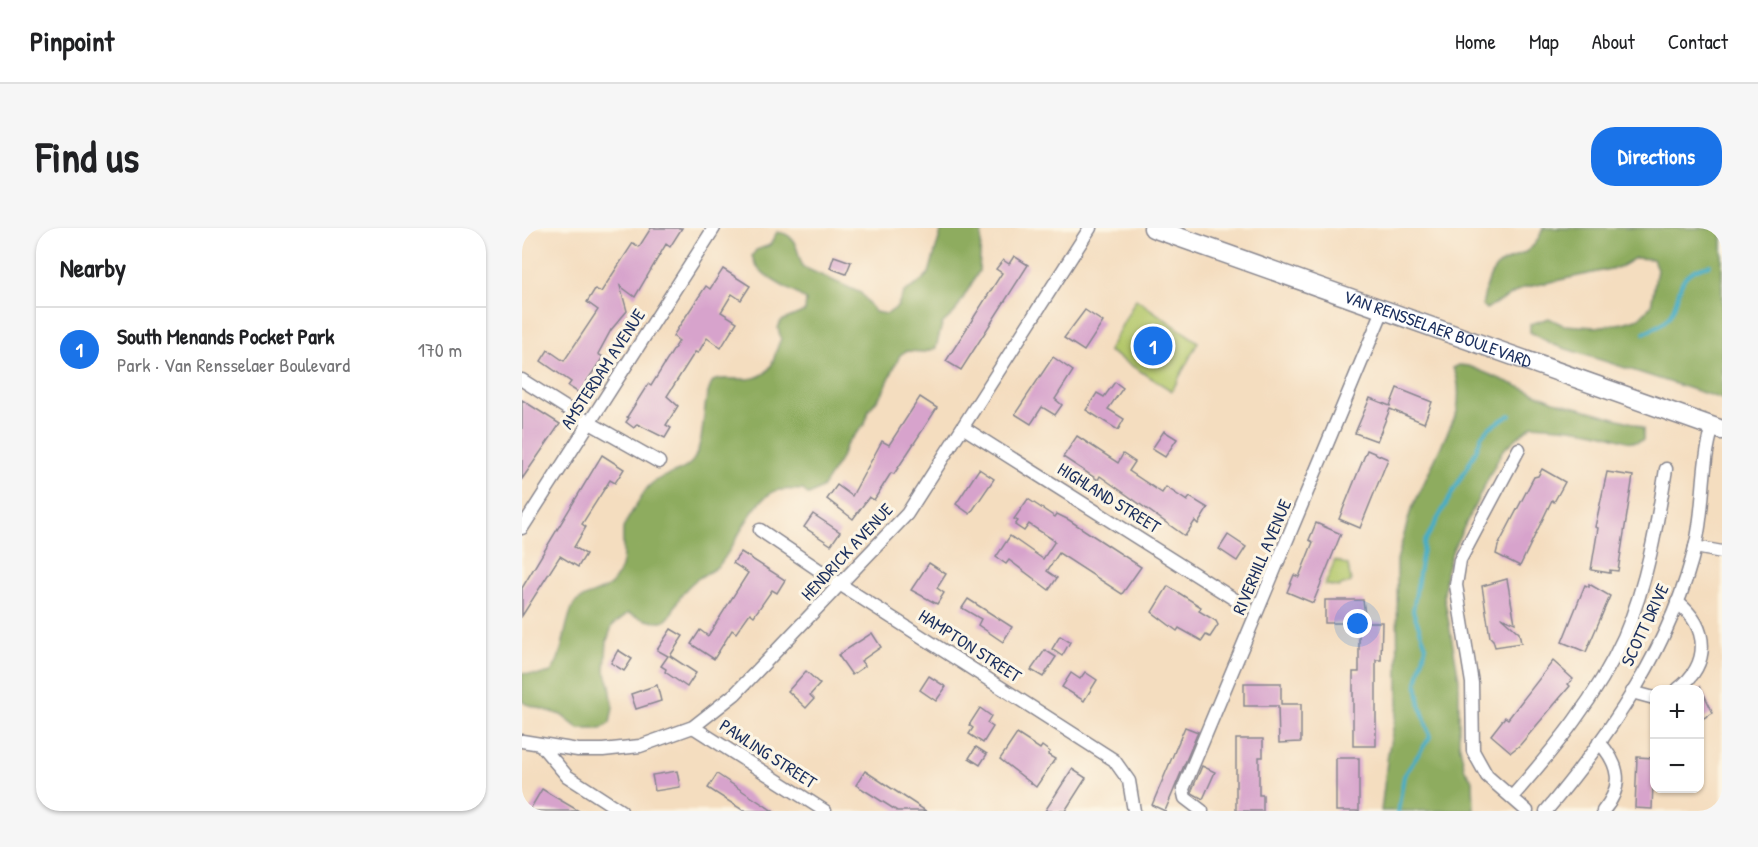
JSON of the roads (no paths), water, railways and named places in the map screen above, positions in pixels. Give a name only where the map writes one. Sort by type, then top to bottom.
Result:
[{"type":"main road","name":"VAN RENSSELAER BOULEVARD","points":[[1153,228],[1718,428]]},
{"type":"street","name":"AMSTERDAM AVENUE","points":[[522,528],[714,228]]},
{"type":"street","name":"HENDRICK AVENUE","points":[[522,741],[578,750],[616,749],[650,743],[693,726],[746,684],[907,514],[1090,228]]},
{"type":"street","name":"RIVERHILL AVENUE","points":[[1202,811],[1185,798],[1184,789],[1383,309]]},
{"type":"street","points":[[522,380],[590,423],[659,462]]},
{"type":"street","name":"HIGHLAND STREET","points":[[964,428],[1234,599]]},
{"type":"street","name":"SCOTT DRIVE","points":[[1545,811],[1599,742],[1656,650],[1677,602],[1695,547],[1704,506],[1707,447],[1718,428]]},
{"type":"street","points":[[1519,449],[1460,560],[1456,578],[1472,683],[1473,751],[1487,776],[1527,811]]},
{"type":"street","points":[[1512,797],[1579,714],[1618,649],[1642,583],[1666,469]]},
{"type":"street","name":"HAMPTON STREET","points":[[760,530],[841,585],[1114,760],[1129,781],[1134,811]]},
{"type":"street","points":[[1695,547],[1722,552]]},
{"type":"street","points":[[1677,602],[1699,629],[1702,646],[1697,669],[1683,685]]},
{"type":"street","points":[[1632,692],[1650,697]]},
{"type":"street","name":"PAWLING STREET","points":[[693,726],[825,811]]},
{"type":"street","points":[[1599,742],[1612,756],[1617,770],[1612,798],[1603,811]]},
{"type":"street","points":[[540,744],[567,776],[621,811]]},
{"type":"waterway","points":[[1644,333],[1668,318],[1684,279],[1697,269],[1710,265]]},
{"type":"waterway","points":[[1398,811],[1404,776],[1430,737],[1420,704],[1417,683],[1426,646],[1413,611],[1424,543],[1475,453],[1482,435],[1490,427],[1510,415]]},
{"type":"place","name":"South Menands Pocket Park","points":[[1153,346]]}]
